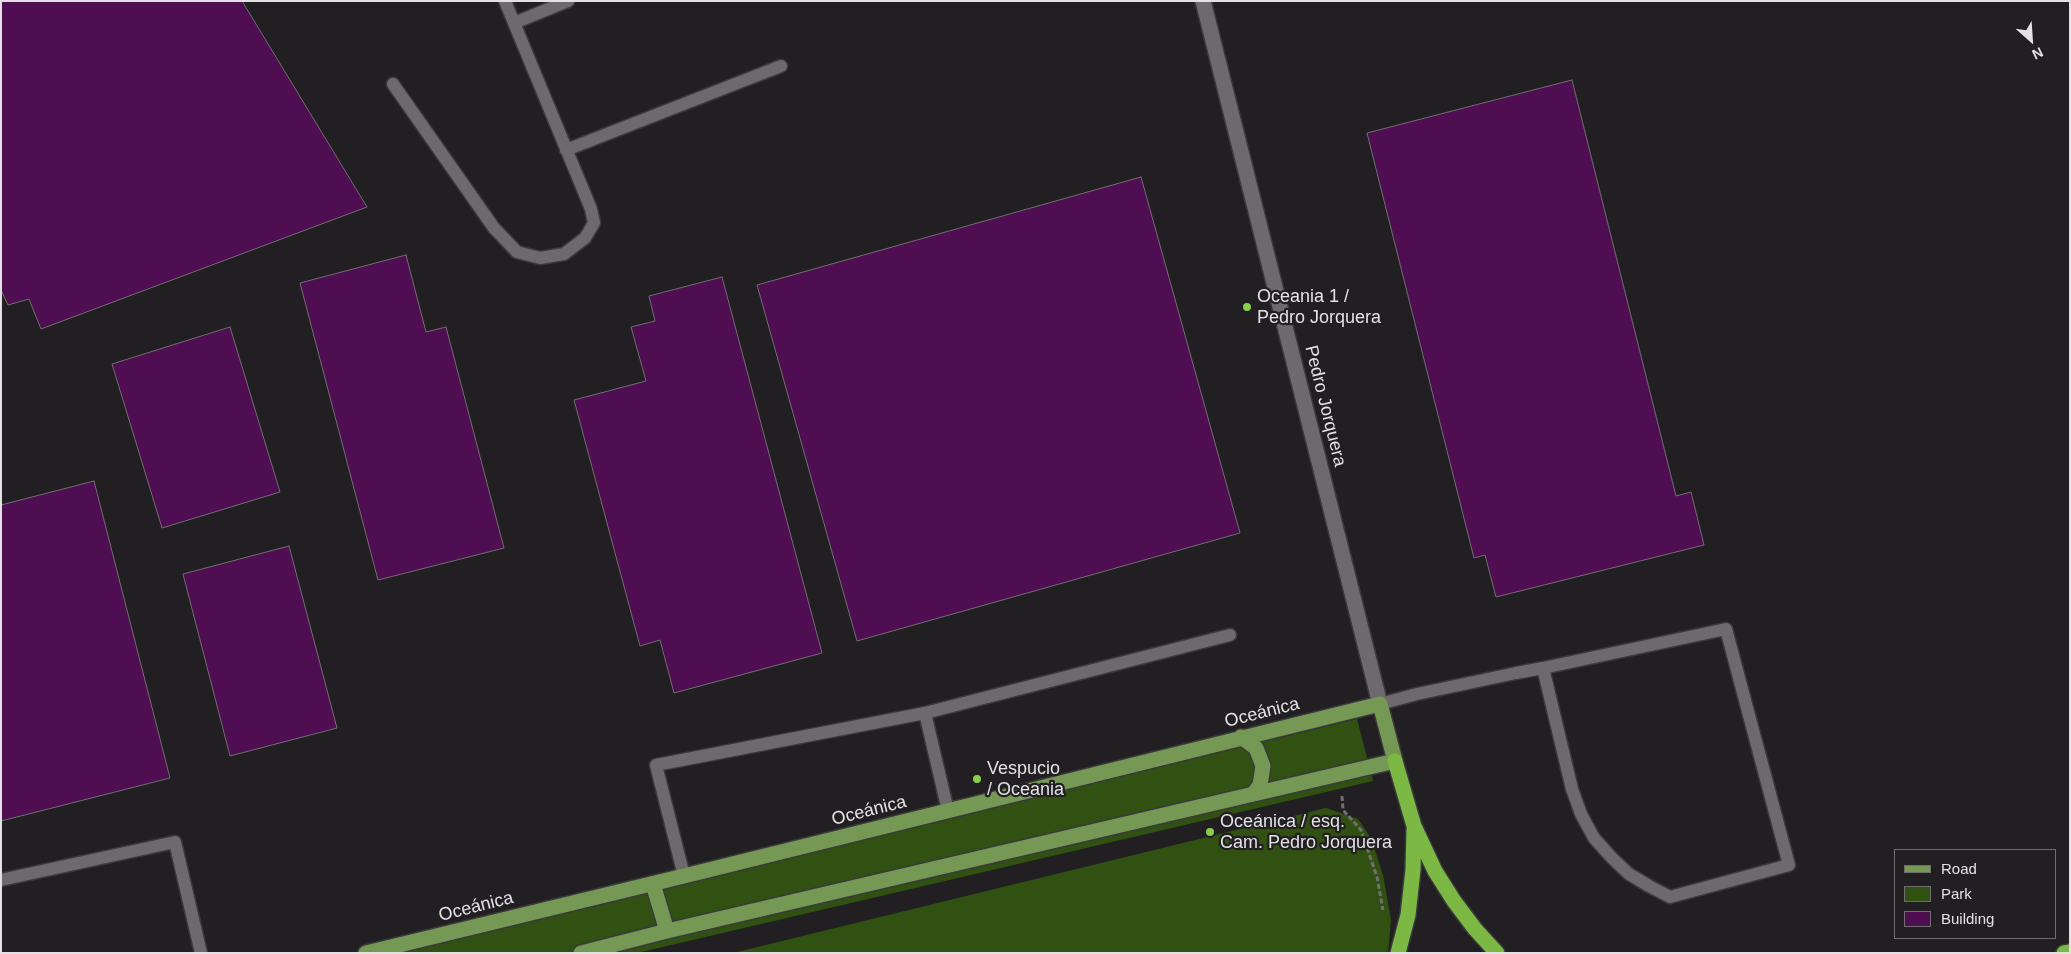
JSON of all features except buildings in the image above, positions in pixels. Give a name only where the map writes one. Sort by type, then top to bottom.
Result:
[{"type":"highway","points":[[1395,761],[1414,826],[1435,871],[1475,929],[1498,953]]},
{"type":"highway","points":[[1398,953],[1408,915],[1413,870],[1414,826]]},
{"type":"highway","points":[[2064,953],[2070,952]]},
{"type":"main road","name":"Oceánica","points":[[366,953],[1380,704]]},
{"type":"main road","name":"Pedro Jorquera","points":[[1380,704],[1395,761]]},
{"type":"main road","points":[[1241,737],[1256,748],[1263,766],[1260,785],[1254,794]]},
{"type":"main road","points":[[581,953],[667,931],[1395,761]]},
{"type":"main road","points":[[653,884],[667,931]]},
{"type":"street","name":"Pedro Jorquera","points":[[1203,1],[1380,704]]},
{"type":"lane","points":[[393,84],[494,228],[517,252],[540,258],[564,254],[585,238],[594,223],[591,209],[505,1]]},
{"type":"lane","points":[[514,23],[568,1]]},
{"type":"lane","points":[[566,150],[782,66]]},
{"type":"lane","points":[[1380,704],[1543,668],[1726,629],[1789,866],[1670,897],[1629,874],[1594,838],[1581,814],[1572,789],[1543,668]]},
{"type":"lane","points":[[684,876],[656,765],[925,713],[1230,635]]},
{"type":"lane","points":[[925,713],[948,811]]},
{"type":"lane","points":[[1,880],[175,842],[201,953]]},
{"type":"path","points":[[1341,774],[1343,810],[1360,830],[1377,877],[1384,916]]},
{"type":"green space","points":[[1357,719],[1373,781],[637,953],[388,953]]},
{"type":"green space","points":[[1326,808],[1358,819],[1371,838],[1383,875],[1391,920],[1388,953],[733,953]]},
{"type":"place","name":"Oceania 1 / Pedro Jorquera","points":[[1247,307]]},
{"type":"place","name":"Vespucio / Oceania","points":[[977,779]]},
{"type":"place","name":"Oceánica / esq. Cam. Pedro Jorquera","points":[[1210,832]]}]
